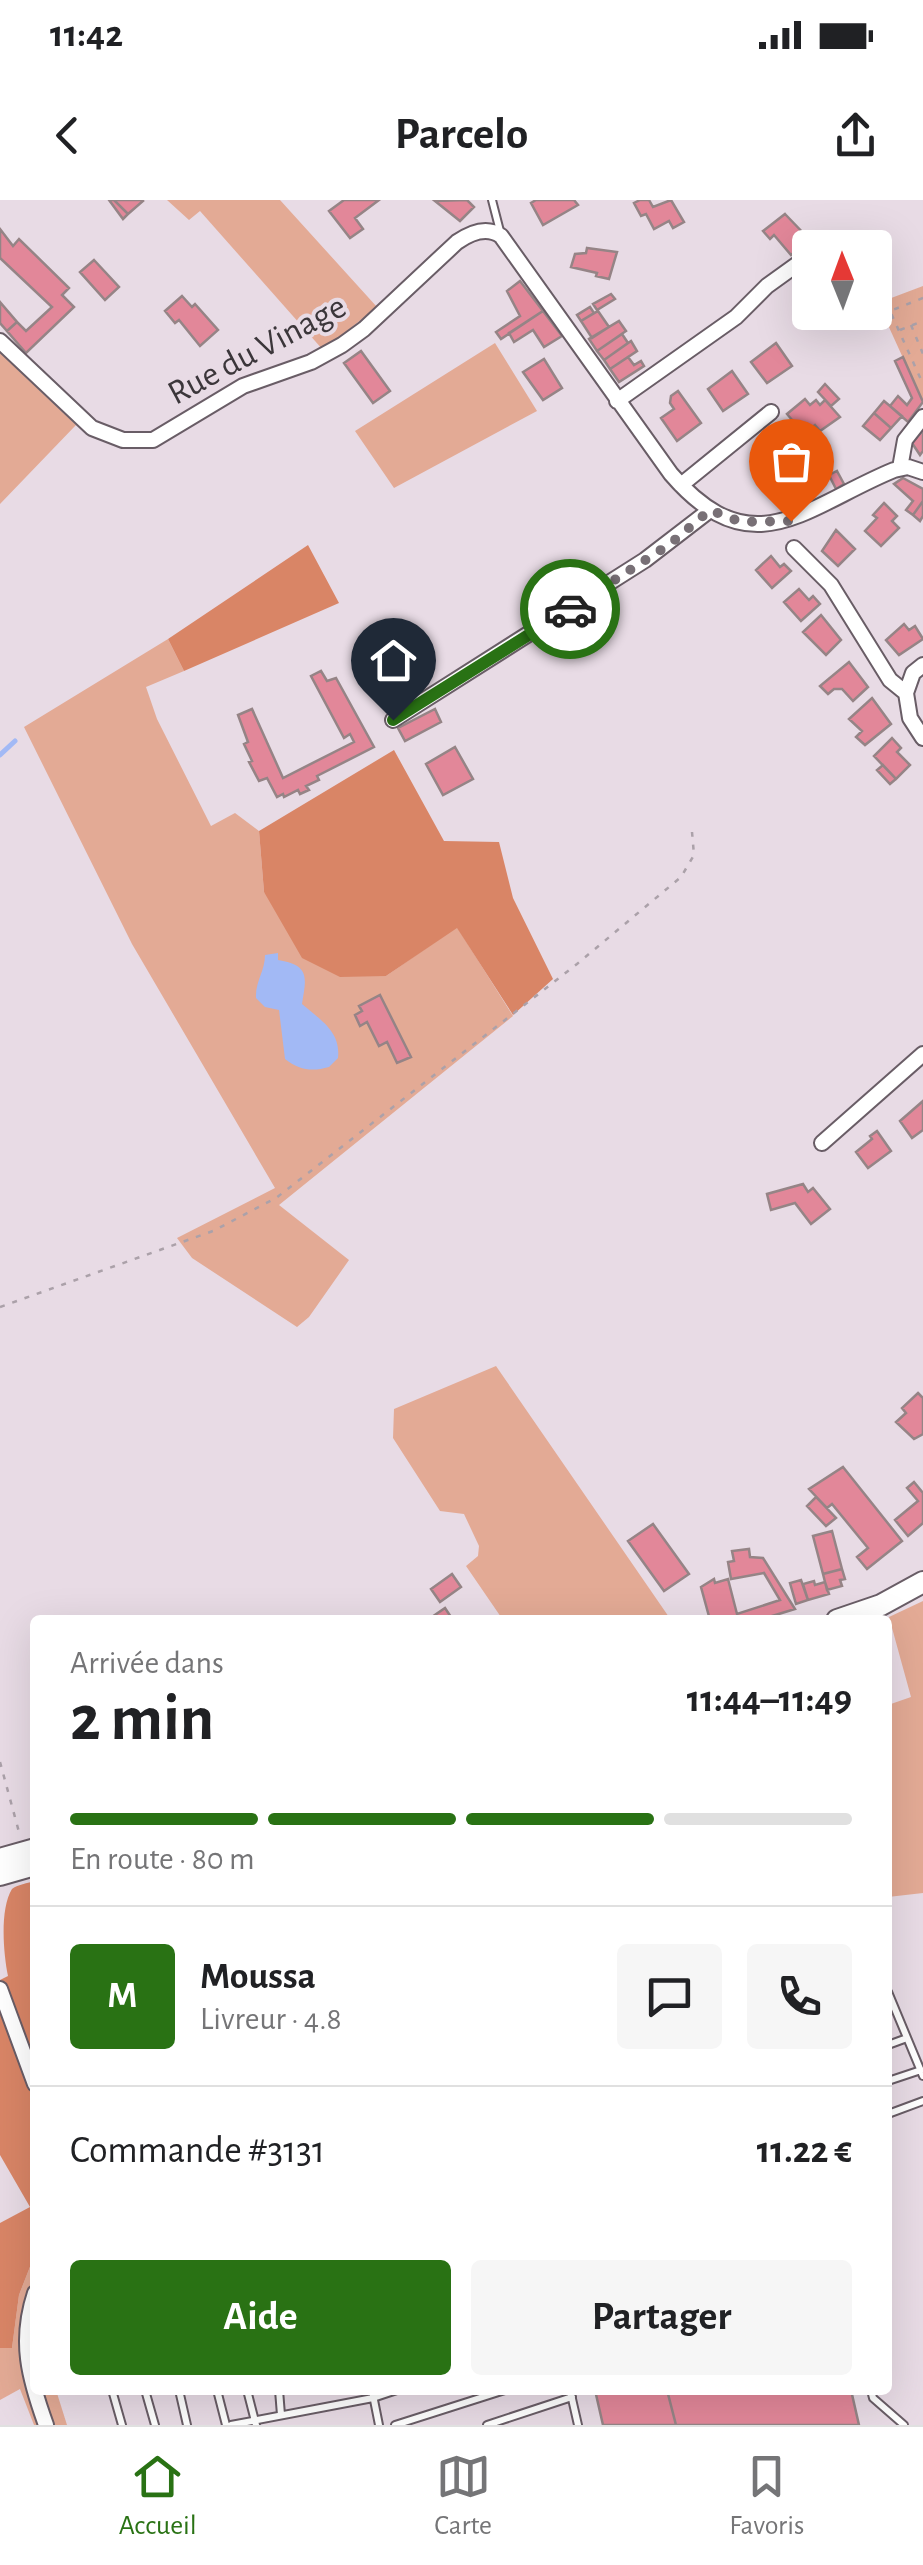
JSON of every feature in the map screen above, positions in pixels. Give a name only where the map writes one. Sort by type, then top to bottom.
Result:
[{"type":"main road","points":[[852,1615],[881,1605],[923,1582]]},
{"type":"main road","points":[[0,1859],[30,1855]]},
{"type":"main road","points":[[0,1875],[30,1856]]},
{"type":"street","name":"Rue du Vinage","points":[[0,341],[92,428],[123,440],[152,440],[242,386],[311,362],[342,346],[465,237],[488,231],[501,236]]},
{"type":"street","points":[[501,236],[680,485],[710,510],[741,522],[791,521],[900,468],[923,472]]},
{"type":"street","points":[[617,400],[736,317],[792,268]]},
{"type":"street","points":[[680,485],[771,412]]},
{"type":"street","points":[[900,468],[905,440],[923,418]]},
{"type":"street","points":[[393,720],[658,552],[710,510]]},
{"type":"street","points":[[794,548],[831,585],[890,680],[906,693]]},
{"type":"street","points":[[923,665],[913,673],[906,693],[910,718],[923,738]]},
{"type":"street","points":[[822,1143],[923,1054]]},
{"type":"street","points":[[0,1989],[30,2070]]},
{"type":"street","points":[[30,2317],[24,2345],[30,2378]]},
{"type":"street","points":[[36,2395],[46,2425]]},
{"type":"lane","points":[[492,200],[501,236]]},
{"type":"lane","points":[[892,2009],[922,2073],[892,2081]]},
{"type":"lane","points":[[892,2043],[907,2038]]},
{"type":"lane","points":[[892,2113],[923,2102]]},
{"type":"lane","points":[[113,2395],[122,2425]]},
{"type":"lane","points":[[146,2395],[155,2425]]},
{"type":"lane","points":[[180,2395],[187,2425]]},
{"type":"lane","points":[[219,2395],[228,2425],[255,2423],[368,2395]]},
{"type":"lane","points":[[248,2395],[255,2423]]},
{"type":"lane","points":[[279,2395],[281,2415]]},
{"type":"lane","points":[[372,2395],[380,2425]]},
{"type":"lane","points":[[395,2425],[488,2395]]},
{"type":"lane","points":[[487,2425],[568,2395]]},
{"type":"lane","points":[[571,2395],[578,2425]]},
{"type":"lane","points":[[872,2395],[904,2425]]},
{"type":"lane","points":[[291,2413],[294,2425]]},
{"type":"path","points":[[923,298],[890,311],[923,384]]},
{"type":"path","points":[[899,330],[921,322],[923,330]]},
{"type":"path","points":[[911,326],[923,354]]},
{"type":"path","points":[[0,1307],[214,1231],[276,1198],[681,878],[694,855],[692,832]]},
{"type":"path","points":[[0,1762],[30,1852]]},
{"type":"shaded area","points":[[167,200],[280,200],[377,307],[323,350],[200,211],[189,220]]},
{"type":"shaded area","points":[[923,286],[923,402],[890,330],[892,298]]},
{"type":"shaded area","points":[[495,343],[537,411],[394,488],[355,431]]},
{"type":"shaded area","points":[[0,353],[76,425],[0,504]]},
{"type":"shaded area","points":[[308,545],[339,603],[184,671],[168,639]]},
{"type":"shaded area","points":[[168,639],[184,671],[146,687],[157,719],[211,826],[235,813],[259,831],[264,892],[386,976],[457,927],[513,1016],[279,1205],[349,1260],[309,1317],[297,1327],[192,1258],[177,1238],[275,1188],[132,944],[24,727]]},
{"type":"shaded area","points":[[394,750],[444,841],[499,842],[513,898],[553,979],[513,1015],[457,928],[386,976],[340,977],[302,958],[264,892],[259,831]]},
{"type":"shaded area","points":[[496,1366],[668,1615],[500,1615],[466,1566],[478,1556],[479,1546],[464,1514],[440,1511],[393,1438],[394,1409]]},
{"type":"shaded area","points":[[923,1601],[923,1893],[892,1897],[892,1704],[911,1697],[892,1616]]},
{"type":"shaded area","points":[[30,1882],[30,2207],[0,2155],[0,1980],[8,1976],[4,1919],[8,1897],[20,1885]]},
{"type":"shaded area","points":[[30,2207],[30,2267],[19,2295],[12,2348],[0,2348],[0,2223]]},
{"type":"shaded area","points":[[30,2267],[30,2395],[58,2395],[67,2425],[34,2425],[20,2389],[0,2400],[0,2348],[12,2348],[19,2295]]},
{"type":"water","points":[[278,953],[278,960],[296,965],[304,974],[302,1004],[333,1033],[338,1058],[329,1067],[306,1069],[285,1059],[279,1010],[265,1007],[256,998],[265,955]]},
{"type":"building","points":[[109,200],[128,214],[123,219]]},
{"type":"building","points":[[114,200],[142,200],[143,201],[128,214]]},
{"type":"building","points":[[344,200],[379,200],[355,218],[363,229],[350,238],[329,211]]},
{"type":"building","points":[[467,200],[474,207],[460,221],[435,201]]},
{"type":"building","points":[[574,200],[578,205],[543,225],[531,203]]},
{"type":"building","points":[[649,200],[653,207],[671,200],[684,222],[673,228],[669,221],[654,229],[634,203]]},
{"type":"building","points":[[785,214],[800,230],[792,230],[791,255],[774,235],[770,239],[763,231]]},
{"type":"building","points":[[0,229],[13,246],[19,239],[69,288],[62,295],[74,307],[26,353],[7,331],[17,322],[26,331],[52,307],[0,258]]},
{"type":"building","points":[[587,248],[617,252],[609,279],[571,267],[575,254],[586,253]]},
{"type":"building","points":[[94,260],[119,287],[105,300],[80,272]]},
{"type":"building","points":[[520,281],[543,311],[501,339],[496,332],[520,316],[507,291]]},
{"type":"building","points":[[611,294],[615,299],[597,310],[593,304]]},
{"type":"building","points":[[182,296],[192,307],[195,304],[218,330],[200,346],[179,320],[175,323],[165,311]]},
{"type":"building","points":[[0,302],[17,322],[7,331],[0,323]]},
{"type":"building","points":[[590,307],[594,313],[581,321],[577,315]]},
{"type":"building","points":[[543,311],[562,336],[544,347],[533,330],[514,342],[509,333]]},
{"type":"building","points":[[598,311],[609,327],[592,338],[581,321]]},
{"type":"building","points":[[619,321],[626,331],[597,351],[589,339]]},
{"type":"building","points":[[622,334],[628,343],[604,360],[597,351]]},
{"type":"building","points":[[631,341],[637,351],[610,369],[604,360]]},
{"type":"building","points":[[776,343],[792,366],[767,383],[751,362]]},
{"type":"building","points":[[361,351],[390,391],[373,403],[344,363]]},
{"type":"building","points":[[628,357],[634,365],[641,361],[644,366],[619,382],[610,369]]},
{"type":"building","points":[[903,357],[923,402],[908,422],[890,406],[898,396],[907,405],[912,398],[895,361]]},
{"type":"building","points":[[544,359],[562,388],[543,400],[523,372]]},
{"type":"building","points":[[732,371],[748,394],[723,411],[708,389]]},
{"type":"building","points":[[825,384],[839,399],[831,406],[818,392]]},
{"type":"building","points":[[678,391],[701,423],[677,441],[661,418],[674,409],[671,396]]},
{"type":"building","points":[[805,399],[810,405],[816,400],[820,405],[825,400],[840,417],[820,431],[815,425],[804,434],[787,414]]},
{"type":"building","points":[[884,401],[902,416],[891,428],[874,413]]},
{"type":"building","points":[[874,413],[891,428],[880,440],[863,426]]},
{"type":"building","points":[[923,430],[923,451],[920,455],[912,443]]},
{"type":"building","points":[[776,434],[786,449],[795,444],[800,452],[769,467],[756,447]]},
{"type":"building","points":[[837,471],[844,484],[836,489],[829,475]]},
{"type":"building","points":[[903,478],[923,489],[923,501],[913,515],[906,510],[913,501],[894,484]]},
{"type":"building","points":[[923,501],[923,516],[920,521],[913,515]]},
{"type":"building","points":[[884,503],[897,516],[892,521],[899,528],[881,546],[865,531]]},
{"type":"building","points":[[836,530],[855,549],[838,566],[822,551]]},
{"type":"building","points":[[771,556],[780,567],[784,564],[791,571],[772,588],[756,570]]},
{"type":"building","points":[[799,589],[809,600],[813,596],[820,604],[801,621],[784,602]]},
{"type":"building","points":[[821,615],[841,640],[826,655],[803,632]]},
{"type":"building","points":[[904,624],[909,630],[915,626],[923,639],[899,655],[886,640]]},
{"type":"building","points":[[849,662],[868,687],[853,701],[842,689],[828,694],[820,686]]},
{"type":"building","points":[[321,671],[327,681],[336,678],[374,747],[317,776],[319,780],[306,786],[309,790],[277,797],[267,778],[259,781],[249,762],[252,761],[244,744],[248,742],[238,715],[252,709],[283,778],[354,742],[350,734],[344,738],[311,676]]},
{"type":"building","points":[[872,698],[891,724],[865,745],[856,737],[862,731],[849,719]]},
{"type":"building","points":[[435,709],[441,722],[405,741],[398,728]]},
{"type":"building","points":[[892,738],[901,748],[897,752],[910,765],[896,779],[874,756]]},
{"type":"building","points":[[455,747],[473,779],[443,795],[426,764]]},
{"type":"building","points":[[883,765],[896,779],[890,784],[877,770]]},
{"type":"building","points":[[380,995],[411,1057],[397,1063],[387,1042],[379,1046],[367,1022],[360,1026],[355,1015],[362,1011],[359,1006]]},
{"type":"building","points":[[923,1101],[923,1130],[912,1138],[900,1121]]},
{"type":"building","points":[[877,1131],[891,1151],[868,1168],[856,1152]]},
{"type":"building","points":[[803,1184],[808,1192],[813,1188],[830,1209],[811,1224],[795,1203],[771,1210],[767,1194]]},
{"type":"building","points":[[918,1393],[923,1398],[923,1434],[914,1439],[896,1422],[906,1413],[902,1408]]},
{"type":"building","points":[[843,1467],[902,1541],[867,1569],[857,1557],[868,1548],[832,1504],[827,1508],[809,1489]]},
{"type":"building","points":[[914,1482],[923,1493],[923,1523],[908,1536],[895,1520],[918,1501],[907,1488]]},
{"type":"building","points":[[816,1497],[836,1518],[826,1526],[807,1506]]},
{"type":"building","points":[[653,1524],[689,1574],[664,1591],[628,1541]]},
{"type":"building","points":[[832,1531],[842,1569],[823,1574],[813,1536]]},
{"type":"building","points":[[749,1549],[750,1557],[763,1558],[795,1609],[775,1615],[709,1615],[701,1587],[714,1579],[715,1583],[728,1579],[737,1614],[780,1600],[764,1573],[731,1579],[728,1562],[734,1561],[732,1551]]},
{"type":"building","points":[[842,1569],[842,1586],[827,1590],[823,1574]]},
{"type":"building","points":[[452,1574],[461,1587],[440,1602],[431,1589]]},
{"type":"building","points":[[801,1580],[808,1600],[796,1604],[790,1583]]},
{"type":"building","points":[[814,1581],[815,1585],[825,1582],[829,1594],[808,1600],[803,1584]]},
{"type":"building","points":[[596,2395],[668,2395],[676,2425],[603,2425]]},
{"type":"building","points":[[668,2395],[852,2395],[859,2425],[676,2425]]},
{"type":"waterway","points":[[0,755],[15,741]]},
{"type":"way so far","points":[[570,609],[670,544],[710,510],[741,522],[791,521]]},
{"type":"route","points":[[393,720],[570,609]]}]
